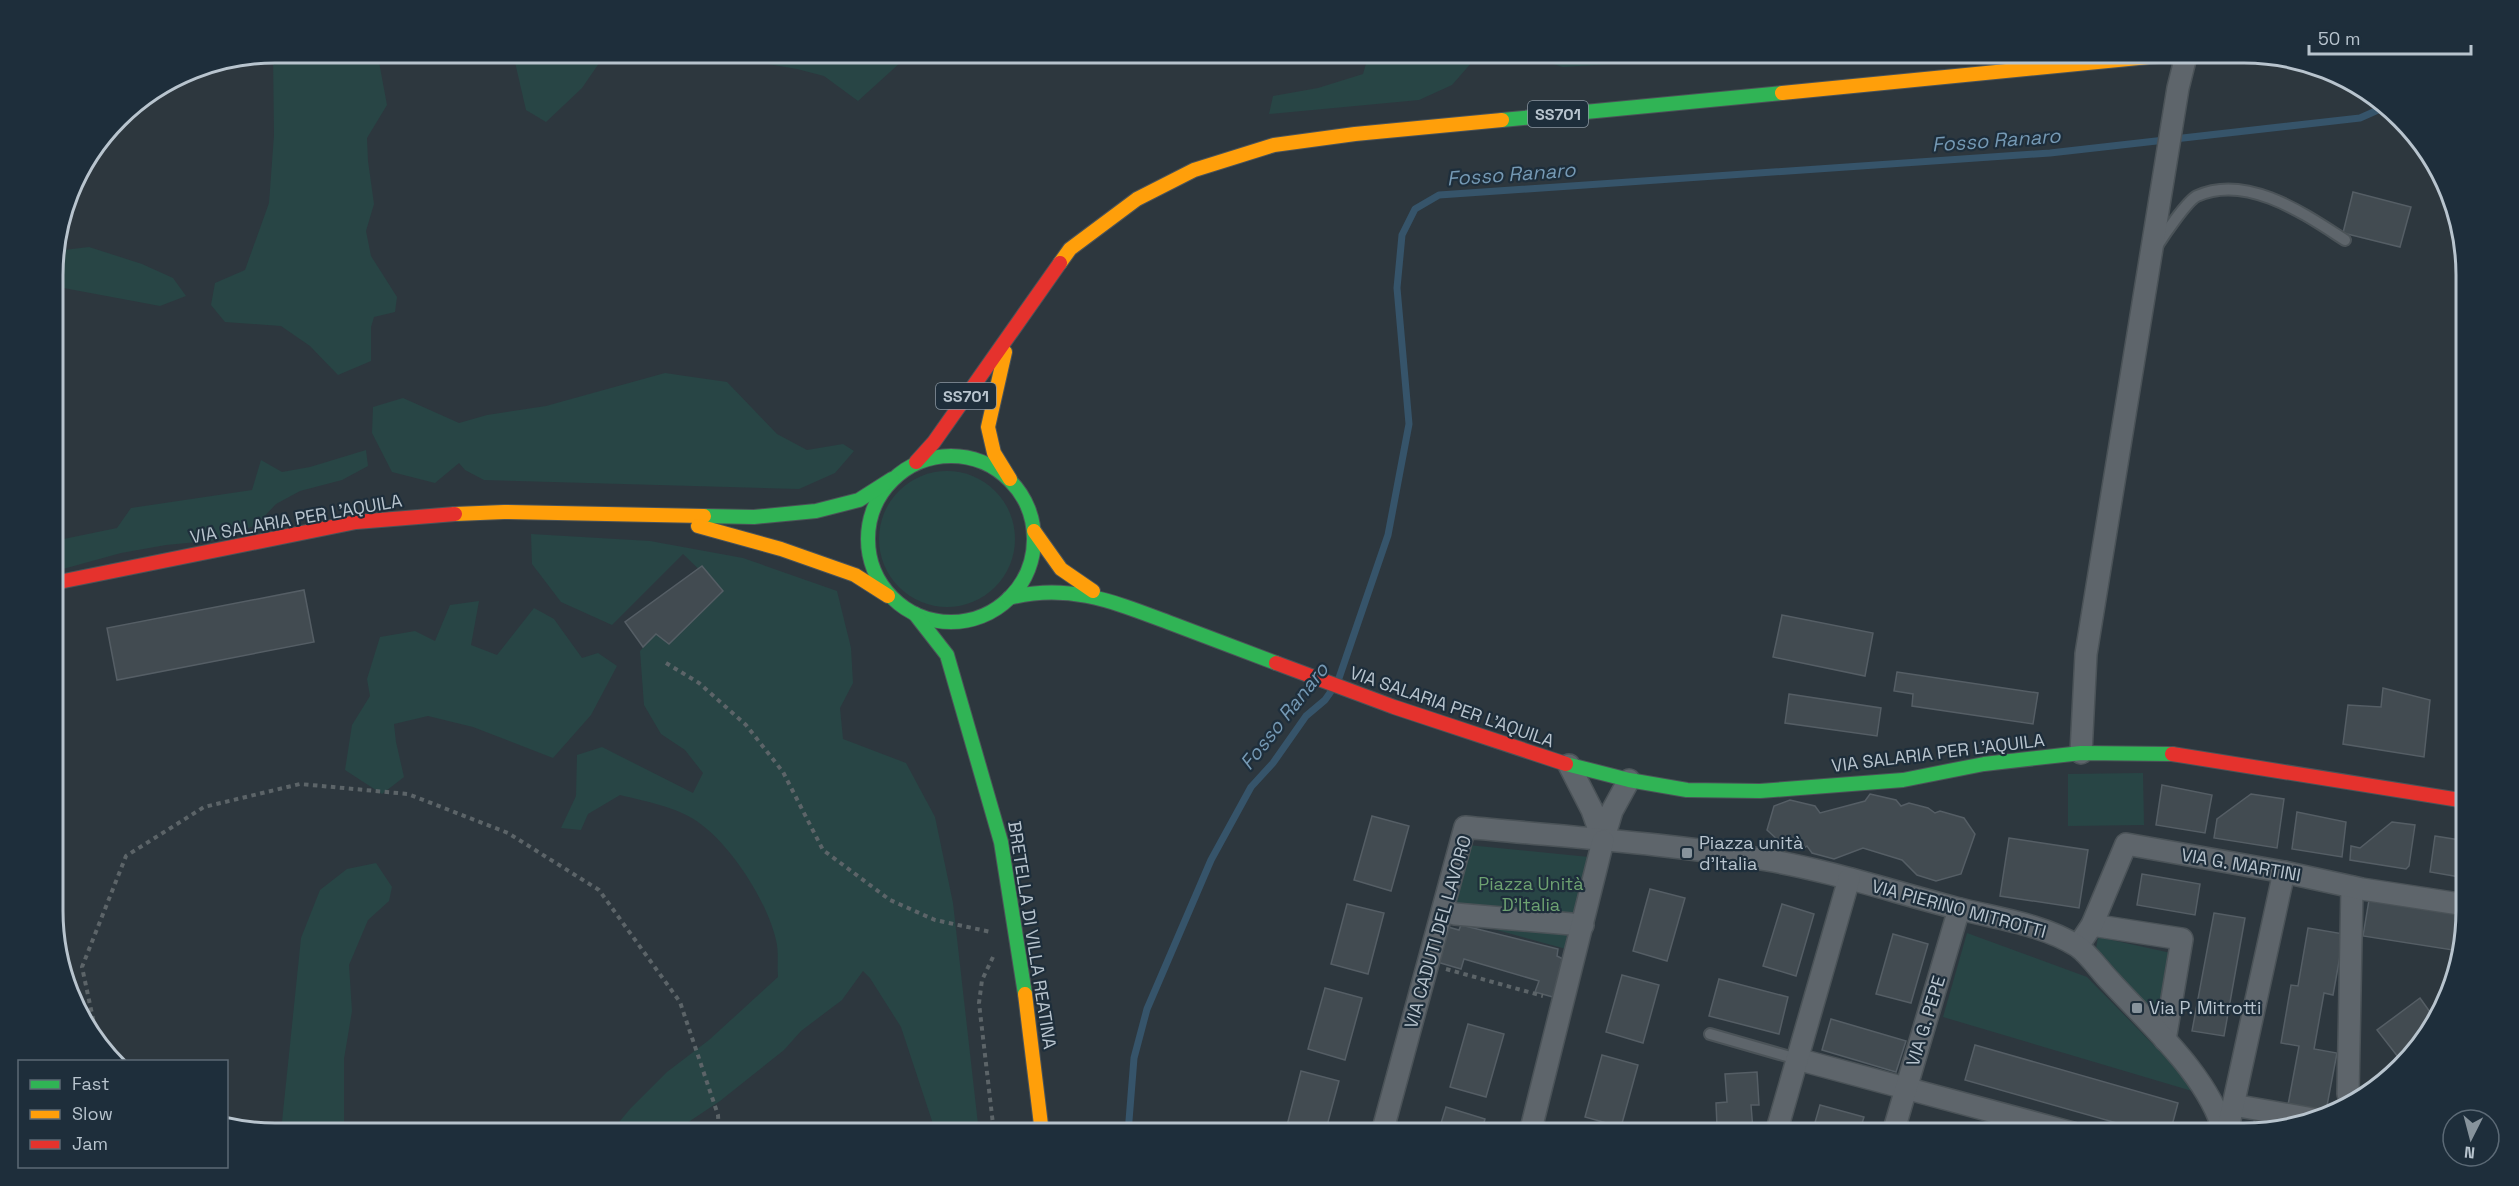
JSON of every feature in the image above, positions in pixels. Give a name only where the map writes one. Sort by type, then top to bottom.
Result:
[{"type":"main road","name":"SS701","points":[[916,462],[934,442],[1070,249],[1137,199],[1194,170],[1274,145],[1355,134],[2085,63]]},
{"type":"main road","name":"SS701","points":[[1010,479],[994,453],[988,427],[1002,360],[1015,328]]},
{"type":"main road","points":[[940,456],[966,456],[989,465],[1010,479],[1027,503],[1034,531],[1033,556],[1024,579],[1009,598],[985,615],[962,621],[938,621],[915,614],[855,575],[781,549],[655,513],[754,517],[816,511],[859,501],[916,462],[940,456]]},
{"type":"main road","points":[[892,479],[876,500],[868,525],[868,552],[876,577],[892,598]]},
{"type":"main road","name":"VIA SALARIA PER L'AQUILA","points":[[63,581],[356,522],[426,515],[482,513],[655,513]]},
{"type":"main road","name":"VIA SALARIA PER L'AQUILA","points":[[1034,531],[1061,569],[1085,587],[1117,603],[1394,707],[1569,765],[1629,780],[1687,790],[1760,791],[1903,780],[1984,764],[2081,753],[2168,753],[2456,799]]},
{"type":"main road","name":"VIA SALARIA PER L'AQUILA","points":[[1009,598],[1030,591],[1053,589],[1081,593],[1117,603]]},
{"type":"main road","name":"BRETELLA DI VILLA REATINA","points":[[915,614],[932,633],[947,656],[1001,842],[1028,1010],[1041,1123]]},
{"type":"main road","points":[[973,633],[985,615]]},
{"type":"main road","points":[[963,711],[964,664]]},
{"type":"street","points":[[2081,753],[2086,654],[2162,190],[2175,104],[2177,63]]},
{"type":"street","points":[[1569,765],[1592,810],[1603,841]]},
{"type":"street","points":[[1533,1123],[1603,841],[1612,811],[1629,780]]},
{"type":"street","name":"VIA CADUTI DEL LAVORO","points":[[1385,1123],[1465,827],[1603,841]]},
{"type":"street","name":"VIA PIERINO MITROTTI","points":[[1603,841],[1654,844],[1769,860],[2013,921],[2078,946],[2164,1040],[2201,1085],[2219,1114],[2222,1123]]},
{"type":"street","name":"VIA G. MARTINI","points":[[2078,946],[2092,925],[2126,844],[2283,872],[2352,887],[2456,903]]},
{"type":"street","points":[[2228,1123],[2283,872]]},
{"type":"street","points":[[1779,1123],[1849,879]]},
{"type":"street","points":[[2349,1096],[2352,887]]},
{"type":"street","name":"VIA G. PEPE","points":[[1896,1123],[1959,909]]},
{"type":"street","points":[[1443,910],[1455,914],[1582,925]]},
{"type":"street","points":[[2092,925],[2182,939],[2164,1040]]},
{"type":"street","points":[[1797,1059],[2035,1123]]},
{"type":"street","points":[[2233,1104],[2298,1116]]},
{"type":"lane","points":[[2151,253],[2195,196],[2222,190],[2256,192],[2299,210],[2345,240]]},
{"type":"lane","points":[[1710,1034],[1797,1059]]},
{"type":"path","points":[[666,663],[699,683],[746,725],[783,772],[823,850],[890,900],[926,916],[983,931],[1016,934]]},
{"type":"path","points":[[93,1020],[82,968],[126,856],[204,807],[300,784],[408,794],[508,833],[600,890],[680,1002],[718,1114],[718,1123]]},
{"type":"path","points":[[993,1123],[979,1003],[982,980],[996,950],[1016,934]]},
{"type":"path","points":[[1428,964],[1564,1002]]},
{"type":"green space","points":[[273,63],[379,63],[387,105],[367,138],[374,204],[366,231],[371,256],[397,297],[395,312],[374,317],[371,327],[371,361],[338,375],[310,346],[281,326],[225,322],[211,305],[215,283],[245,270],[269,203],[274,135]]},
{"type":"green space","points":[[515,63],[599,63],[582,88],[546,122],[526,110]]},
{"type":"green space","points":[[762,63],[900,63],[858,101],[824,76]]},
{"type":"green space","points":[[1366,63],[1471,63],[1452,85],[1419,100],[1269,114],[1273,96],[1318,88],[1363,74]]},
{"type":"green space","points":[[1550,63],[1628,63],[1563,67]]},
{"type":"green space","points":[[89,247],[142,264],[173,278],[186,296],[160,306],[63,288],[65,250]]},
{"type":"green space","points":[[665,373],[727,382],[777,434],[807,450],[843,444],[854,451],[835,473],[799,489],[484,480],[465,470],[459,463],[435,483],[392,472],[372,433],[373,407],[403,398],[459,423],[487,415],[546,406]]},
{"type":"green space","points":[[366,450],[368,466],[342,480],[300,491],[276,504],[256,525],[218,540],[166,545],[121,553],[63,569],[63,539],[117,528],[131,508],[252,490],[261,460],[282,472],[310,467]]},
{"type":"green space","points":[[947,471],[973,476],[985,482],[995,491],[1004,501],[1010,513],[1015,539],[1010,565],[1004,577],[995,587],[985,596],[973,602],[947,607],[921,602],[909,596],[899,587],[890,577],[884,565],[879,539],[884,513],[890,501],[899,491],[909,482],[921,476]]},
{"type":"green space","points":[[531,534],[650,541],[743,558],[837,591],[851,648],[853,683],[840,708],[843,739],[906,763],[935,817],[953,903],[978,1123],[933,1123],[901,1027],[870,978],[863,971],[842,1000],[801,1031],[784,1050],[720,1101],[687,1123],[618,1123],[667,1072],[709,1040],[778,977],[777,944],[765,908],[746,875],[723,845],[690,817],[660,805],[620,795],[588,814],[581,830],[561,828],[576,796],[577,755],[602,747],[693,793],[703,773],[685,750],[661,734],[644,705],[640,651],[708,578],[683,554],[612,625],[561,602],[532,564]]},
{"type":"green space","points":[[479,601],[471,645],[497,655],[534,608],[554,619],[582,658],[598,653],[617,666],[591,715],[553,758],[473,727],[428,716],[394,724],[404,777],[382,794],[345,770],[352,725],[370,696],[367,679],[380,637],[415,631],[435,641],[450,605]]},
{"type":"green space","points":[[2143,773],[2144,825],[2068,826],[2068,774]]},
{"type":"green space","name":"Piazza Unità D'Italia","points":[[1468,845],[1589,857],[1566,949],[1450,917]]},
{"type":"green space","points":[[376,863],[392,887],[389,901],[368,920],[349,965],[352,1011],[344,1059],[344,1123],[282,1123],[301,938],[320,890],[347,869]]},
{"type":"green space","points":[[1967,933],[2087,977],[2188,1080],[2192,1091],[1943,1017]]},
{"type":"green space","points":[[2098,937],[2171,953],[2158,1018],[2096,949]]},
{"type":"building","points":[[2353,192],[2411,207],[2400,247],[2343,233]]},
{"type":"building","points":[[702,566],[723,591],[669,644],[656,634],[643,647],[625,622]]},
{"type":"building","points":[[304,590],[314,642],[117,680],[107,628]]},
{"type":"building","points":[[1782,615],[1873,633],[1865,676],[1773,657]]},
{"type":"building","points":[[1897,672],[2038,693],[2033,724],[1912,706],[1913,694],[1894,691]]},
{"type":"building","points":[[2383,688],[2430,700],[2424,757],[2343,744],[2348,705],[2381,707]]},
{"type":"building","points":[[1789,694],[1881,708],[1877,736],[1785,723]]},
{"type":"building","points":[[2162,785],[2212,795],[2205,833],[2156,825]]},
{"type":"building","points":[[1870,794],[1896,800],[1901,806],[1909,803],[1928,808],[1935,813],[1940,811],[1964,818],[1975,834],[1961,874],[1936,881],[1917,875],[1902,860],[1863,848],[1834,859],[1812,853],[1807,846],[1802,849],[1781,843],[1767,830],[1774,806],[1790,800],[1815,806],[1820,813],[1865,801]]},
{"type":"building","points":[[2251,794],[2284,799],[2277,848],[2214,838],[2217,819]]},
{"type":"building","points":[[2297,812],[2346,822],[2342,857],[2292,849]]},
{"type":"building","points":[[1372,816],[1409,826],[1391,891],[1354,880]]},
{"type":"building","points":[[2392,822],[2415,825],[2409,866],[2406,869],[2350,860],[2351,846],[2360,848]]},
{"type":"building","points":[[2435,836],[2456,839],[2456,876],[2430,872]]},
{"type":"building","points":[[2009,838],[2088,850],[2079,908],[2000,896]]},
{"type":"building","points":[[2142,874],[2200,884],[2195,915],[2137,905]]},
{"type":"building","points":[[1650,889],[1685,898],[1667,961],[1633,951]]},
{"type":"building","points":[[2369,900],[2456,913],[2452,950],[2363,936]]},
{"type":"building","points":[[1347,904],[1384,913],[1368,974],[1331,964]]},
{"type":"building","points":[[1782,904],[1814,914],[1796,976],[1763,966]]},
{"type":"building","points":[[2214,913],[2245,918],[2224,1036],[2192,1031]]},
{"type":"building","points":[[1461,925],[1558,949],[1557,956],[1565,960],[1553,997],[1535,992],[1539,981],[1464,959],[1461,969],[1437,962],[1448,927],[1459,930]]},
{"type":"building","points":[[2308,928],[2344,934],[2333,995],[2324,993],[2314,1049],[2337,1053],[2327,1106],[2318,1110],[2288,1105],[2299,1046],[2281,1043],[2291,985],[2298,986]]},
{"type":"building","points":[[1893,934],[1928,944],[1911,1003],[1876,994]]},
{"type":"building","points":[[1622,975],[1659,985],[1643,1043],[1606,1032]]},
{"type":"building","points":[[1719,979],[1788,997],[1779,1034],[1709,1016]]},
{"type":"building","points":[[1325,988],[1362,998],[1345,1060],[1308,1049]]},
{"type":"building","points":[[2420,998],[2430,1012],[2398,1057],[2377,1030]]},
{"type":"building","points":[[1831,1019],[1906,1041],[1896,1072],[1822,1050]]},
{"type":"building","points":[[1468,1024],[1504,1034],[1486,1097],[1450,1087]]},
{"type":"building","points":[[1975,1045],[2178,1103],[2173,1123],[2117,1123],[1965,1080]]},
{"type":"building","points":[[1602,1055],[1638,1065],[1622,1123],[1607,1123],[1585,1117]]},
{"type":"building","points":[[1301,1071],[1339,1081],[1328,1123],[1288,1123]]},
{"type":"building","points":[[1757,1072],[1759,1105],[1751,1105],[1752,1123],[1717,1123],[1716,1103],[1727,1102],[1725,1074]]},
{"type":"building","points":[[1820,1105],[1864,1117],[1862,1123],[1815,1123]]},
{"type":"building","points":[[1446,1107],[1485,1119],[1484,1123],[1441,1123]]},
{"type":"building","points":[[2255,1117],[2274,1121],[2258,1123],[2254,1123]]},
{"type":"waterway","name":"Fosso Ranaro","points":[[1339,678],[1388,535],[1409,424],[1397,288],[1402,235],[1415,209],[1439,195],[2050,153],[2360,118],[2377,110]]},
{"type":"waterway","name":"Fosso Ranaro","points":[[1129,1123],[1134,1058],[1147,1009],[1211,860],[1251,787],[1273,763],[1306,716],[1325,700],[1332,690]]},
{"type":"traffic: fast","points":[[1502,120],[1782,93]]},
{"type":"traffic: fast","points":[[951,456],[983,462],[1010,480],[1028,507],[1034,539],[1028,571],[1010,598],[983,616],[951,622],[919,616],[892,598],[874,571],[868,539],[874,507],[892,480],[919,462],[951,456]]},
{"type":"traffic: fast","points":[[704,516],[754,517],[816,511],[859,500],[892,479]]},
{"type":"traffic: fast","points":[[1009,598],[1052,592],[1092,597],[1132,609],[1276,663]]},
{"type":"traffic: fast","points":[[915,614],[947,655],[1001,842],[1025,994]]},
{"type":"traffic: fast","points":[[1566,764],[1629,780],[1687,790],[1760,791],[1903,780],[1984,764],[2081,753],[2172,754]]},
{"type":"traffic: slow","points":[[1782,93],[2088,63]]},
{"type":"traffic: slow","points":[[1060,263],[1070,249],[1137,199],[1194,170],[1274,145],[1355,134],[1502,120]]},
{"type":"traffic: slow","points":[[1005,352],[988,427],[994,453],[1010,479]]},
{"type":"traffic: slow","points":[[455,514],[504,512],[704,516]]},
{"type":"traffic: slow","points":[[698,526],[781,549],[855,575],[888,596]]},
{"type":"traffic: slow","points":[[1034,531],[1061,569],[1093,591]]},
{"type":"traffic: slow","points":[[1025,994],[1041,1123]]},
{"type":"traffic: jam","points":[[916,462],[934,442],[1060,263]]},
{"type":"traffic: jam","points":[[63,581],[356,522],[455,514]]},
{"type":"traffic: jam","points":[[1276,663],[1394,707],[1566,764]]},
{"type":"traffic: jam","points":[[2172,754],[2456,799]]},
{"type":"place","name":"Piazza unità d'Italia","points":[[1687,853]]},
{"type":"place","name":"Via P. Mitrotti","points":[[2137,1008]]}]
